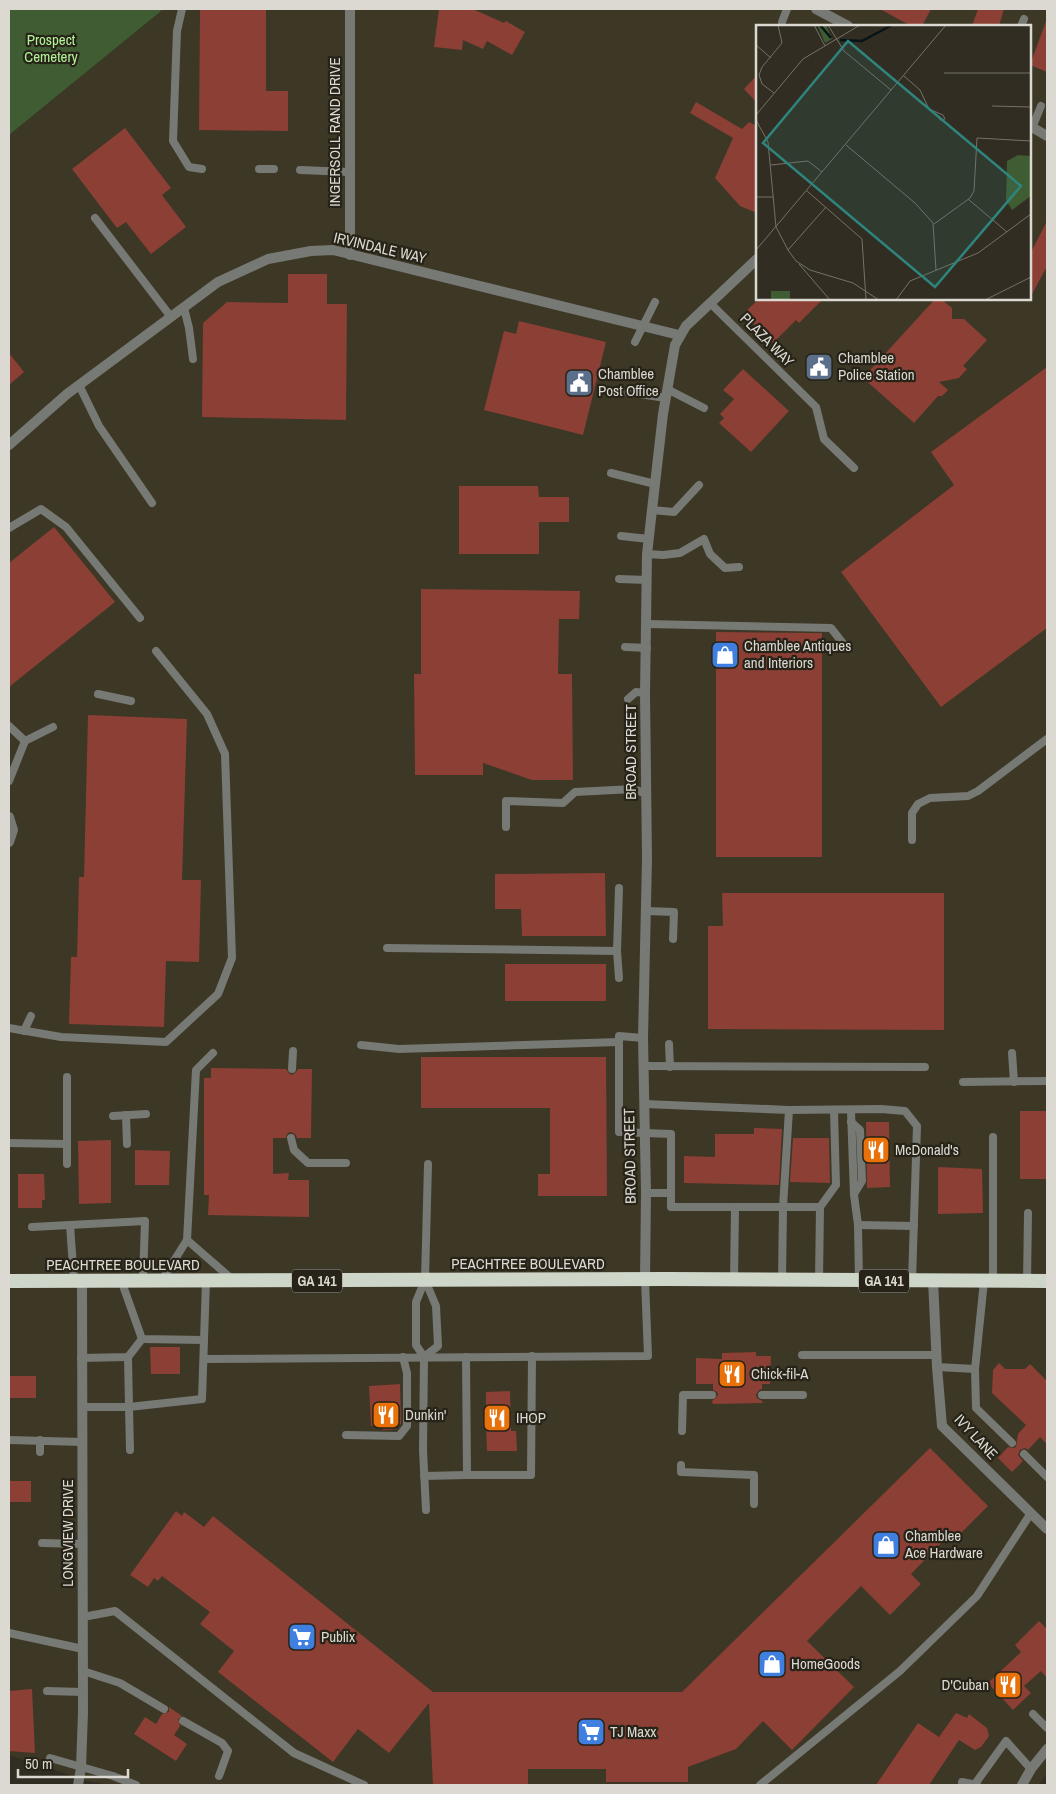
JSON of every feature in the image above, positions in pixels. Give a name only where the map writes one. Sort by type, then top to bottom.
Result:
[{"type":"highway","name":"PEACHTREE BOULEVARD","points":[[9,1281],[78,1282],[142,1279],[206,1281],[1047,1281]]},
{"type":"street","name":"INGERSOLL RAND DRIVE","points":[[350,9],[350,255]]},
{"type":"street","points":[[816,9],[844,25]]},
{"type":"street","points":[[1031,127],[1047,136]]},
{"type":"street","name":"IRVINDALE WAY","points":[[9,445],[79,385],[218,282],[268,259],[311,251],[333,250],[680,335]]},
{"type":"street","name":"BROAD STREET","points":[[646,1280],[643,1038],[646,911],[645,693],[647,554],[675,345],[680,335],[710,303],[756,259]]},
{"type":"street","points":[[9,817],[12,830],[9,842]]},
{"type":"street","name":"IVY LANE","points":[[933,1280],[936,1355],[942,1426],[1047,1529]]},
{"type":"street","name":"LONGVIEW DRIVE","points":[[78,1282],[83,1442],[83,1692],[81,1768],[78,1785]]},
{"type":"street","points":[[1022,1785],[1032,1768],[1047,1750]]},
{"type":"lane","points":[[182,9],[178,31],[173,140],[189,167],[202,169]]},
{"type":"lane","points":[[782,22],[787,9]]},
{"type":"lane","points":[[1031,127],[1041,106]]},
{"type":"lane","points":[[259,169],[274,169]]},
{"type":"lane","points":[[300,170],[350,172]]},
{"type":"lane","points":[[96,218],[171,317]]},
{"type":"lane","points":[[635,342],[655,302]]},
{"type":"lane","name":"PLAZA WAY","points":[[710,303],[816,407],[824,439],[854,468]]},
{"type":"lane","points":[[184,308],[193,359]]},
{"type":"lane","points":[[79,385],[99,426],[152,503]]},
{"type":"lane","points":[[626,392],[667,394],[704,408]]},
{"type":"lane","points":[[611,473],[655,484]]},
{"type":"lane","points":[[652,510],[674,512],[699,485]]},
{"type":"lane","points":[[9,528],[41,508],[66,527],[140,618]]},
{"type":"lane","points":[[621,536],[649,539]]},
{"type":"lane","points":[[647,554],[662,555],[680,552],[704,539],[710,554],[725,568],[739,567]]},
{"type":"lane","points":[[619,579],[647,580]]},
{"type":"lane","points":[[647,624],[831,628],[845,646]]},
{"type":"lane","points":[[625,647],[646,648]]},
{"type":"lane","points":[[9,1028],[60,1037],[166,1042],[218,994],[232,958],[225,754],[207,714],[156,651]]},
{"type":"lane","points":[[628,699],[636,692],[645,693]]},
{"type":"lane","points":[[98,694],[131,701]]},
{"type":"lane","points":[[9,726],[25,742]]},
{"type":"lane","points":[[9,781],[25,742],[53,727]]},
{"type":"lane","points":[[912,840],[912,813],[918,804],[930,798],[968,796],[978,791],[1047,739]]},
{"type":"lane","points":[[506,827],[506,801],[563,803],[575,792],[634,789],[646,794]]},
{"type":"lane","points":[[619,888],[617,951],[619,978]]},
{"type":"lane","points":[[646,911],[674,912],[673,940]]},
{"type":"lane","points":[[387,948],[617,951]]},
{"type":"lane","points":[[24,1031],[31,1016]]},
{"type":"lane","points":[[643,1038],[619,1036],[619,1132],[671,1134],[671,1207],[820,1207]]},
{"type":"lane","points":[[361,1045],[399,1049],[619,1042]]},
{"type":"lane","points":[[669,1044],[670,1066]]},
{"type":"lane","points":[[292,1069],[293,1051]]},
{"type":"lane","points":[[162,1280],[187,1240],[196,1070],[213,1053]]},
{"type":"lane","points":[[1012,1053],[1014,1082]]},
{"type":"lane","points":[[644,1066],[925,1067]]},
{"type":"lane","points":[[67,1077],[68,1164]]},
{"type":"lane","points":[[963,1082],[1047,1081]]},
{"type":"lane","points":[[645,1104],[788,1110],[851,1111],[881,1109],[905,1111],[917,1126],[912,1281]]},
{"type":"lane","points":[[782,1281],[783,1207],[788,1110]]},
{"type":"lane","points":[[819,1281],[820,1207],[836,1185],[834,1111]]},
{"type":"lane","points":[[851,1111],[854,1195],[858,1225],[859,1281]]},
{"type":"lane","points":[[114,1116],[146,1114]]},
{"type":"lane","points":[[126,1115],[126,1144]]},
{"type":"lane","points":[[993,1137],[989,1281],[975,1369],[976,1408],[1012,1443]]},
{"type":"lane","points":[[291,1138],[294,1150],[308,1163],[346,1163]]},
{"type":"lane","points":[[9,1143],[67,1144]]},
{"type":"lane","points":[[426,1510],[424,1476],[424,1357],[416,1345],[416,1302],[425,1280],[428,1164]]},
{"type":"lane","points":[[646,1193],[671,1193]]},
{"type":"lane","points":[[734,1281],[735,1207]]},
{"type":"lane","points":[[129,1212],[129,1222]]},
{"type":"lane","points":[[1027,1282],[1028,1213]]},
{"type":"lane","points":[[32,1227],[145,1221],[142,1279]]},
{"type":"lane","points":[[70,1225],[78,1282]]},
{"type":"lane","points":[[858,1225],[914,1226]]},
{"type":"lane","points":[[187,1240],[234,1281]]},
{"type":"lane","points":[[122,1280],[142,1339]]},
{"type":"lane","points":[[424,1357],[438,1346],[436,1306],[425,1280]]},
{"type":"lane","points":[[204,1359],[648,1356],[646,1280]]},
{"type":"lane","points":[[82,1407],[129,1407],[202,1399],[206,1281]]},
{"type":"lane","points":[[142,1339],[204,1340]]},
{"type":"lane","points":[[130,1450],[128,1357],[142,1339]]},
{"type":"lane","points":[[802,1354],[936,1355]]},
{"type":"lane","points":[[424,1476],[531,1475],[532,1356]]},
{"type":"lane","points":[[81,1358],[128,1357]]},
{"type":"lane","points":[[466,1357],[467,1476]]},
{"type":"lane","points":[[346,1435],[399,1436],[408,1426],[406,1373],[403,1358]]},
{"type":"lane","points":[[937,1367],[975,1369]]},
{"type":"lane","points":[[682,1430],[683,1395],[712,1396]]},
{"type":"lane","points":[[762,1395],[803,1395]]},
{"type":"lane","points":[[9,1440],[83,1442]]},
{"type":"lane","points":[[40,1440],[40,1452]]},
{"type":"lane","points":[[1024,1454],[1047,1477]]},
{"type":"lane","points":[[681,1465],[681,1472],[754,1475],[754,1504]]},
{"type":"lane","points":[[760,1785],[900,1671],[977,1596],[1031,1513]]},
{"type":"lane","points":[[42,1542],[82,1544]]},
{"type":"lane","points":[[83,1617],[115,1611],[294,1753],[364,1785]]},
{"type":"lane","points":[[9,1633],[83,1649]]},
{"type":"lane","points":[[83,1671],[120,1683],[164,1709]]},
{"type":"lane","points":[[47,1691],[83,1692]]},
{"type":"lane","points":[[1033,1714],[1047,1728]]},
{"type":"lane","points":[[183,1721],[222,1743],[228,1751],[219,1776]]},
{"type":"lane","points":[[962,1782],[976,1785],[1006,1741],[1032,1768]]},
{"type":"lane","points":[[50,1758],[113,1776],[136,1785]]},
{"type":"shaded area","points":[[162,9],[1047,9],[1047,1774],[1038,1785],[111,1785],[87,1781],[9,1755],[9,135]]},
{"type":"green space","name":"Prospect Cemetery","points":[[9,9],[162,9],[9,135]]},
{"type":"building","points":[[200,9],[266,9],[266,91],[288,91],[288,131],[199,130]]},
{"type":"building","points":[[439,9],[475,10],[504,23],[506,21],[525,32],[512,55],[487,41],[483,49],[463,40],[462,50],[434,47]]},
{"type":"building","points":[[880,9],[931,9],[923,25],[909,25]]},
{"type":"building","points":[[978,9],[1004,9],[999,25],[972,25]]},
{"type":"building","points":[[1046,21],[1047,72],[1031,65]]},
{"type":"building","points":[[756,76],[756,102],[744,89]]},
{"type":"building","points":[[696,102],[742,129],[749,122],[756,126],[756,213],[740,206],[715,178],[733,138],[690,113]]},
{"type":"building","points":[[125,128],[171,188],[162,195],[186,227],[151,254],[126,222],[117,228],[72,169]]},
{"type":"building","points":[[1047,221],[1047,266],[1031,296],[1031,252]]},
{"type":"building","points":[[288,274],[327,274],[327,304],[347,304],[346,420],[202,417],[203,323],[227,302],[288,303]]},
{"type":"building","points":[[758,300],[822,300],[799,323],[796,320],[773,343],[743,314]]},
{"type":"building","points":[[934,300],[942,300],[952,308],[952,319],[964,319],[987,340],[963,366],[967,369],[959,378],[939,382],[948,390],[942,396],[938,396],[914,423],[863,378]]},
{"type":"building","points":[[519,321],[606,342],[583,435],[484,410],[504,331],[516,334]]},
{"type":"building","points":[[9,353],[24,372],[9,385]]},
{"type":"building","points":[[1047,367],[1047,628],[941,707],[841,572],[954,485],[931,452]]},
{"type":"building","points":[[743,369],[789,411],[751,452],[719,423],[724,418],[720,414],[734,399],[723,390]]},
{"type":"building","points":[[459,486],[538,486],[539,497],[569,497],[569,522],[539,522],[539,554],[459,554]]},
{"type":"building","points":[[54,527],[115,602],[9,687],[9,563]]},
{"type":"building","points":[[421,589],[580,591],[579,619],[559,619],[558,674],[572,674],[573,780],[532,780],[483,763],[483,775],[415,775],[414,674],[421,674]]},
{"type":"building","points":[[716,632],[822,633],[822,857],[716,857]]},
{"type":"building","points":[[88,715],[187,719],[182,880],[201,880],[199,962],[166,961],[164,1027],[69,1024],[71,957],[77,957],[79,877],[84,877]]},
{"type":"building","points":[[605,873],[606,936],[522,936],[521,909],[495,909],[495,874]]},
{"type":"building","points":[[722,893],[944,893],[944,1030],[708,1029],[708,926],[723,926]]},
{"type":"building","points":[[505,964],[606,964],[606,1001],[505,1001]]},
{"type":"building","points":[[421,1057],[606,1057],[607,1196],[538,1196],[538,1174],[550,1174],[550,1108],[421,1108]]},
{"type":"building","points":[[211,1068],[286,1069],[292,1075],[298,1069],[312,1069],[311,1138],[297,1138],[295,1134],[290,1132],[286,1138],[273,1138],[273,1174],[289,1173],[288,1180],[309,1180],[309,1217],[208,1215],[209,1195],[204,1195],[204,1078],[211,1078]]},
{"type":"building","points":[[1020,1111],[1047,1111],[1047,1179],[1020,1179]]},
{"type":"building","name":"McDonald's","points":[[866,1122],[889,1122],[890,1187],[867,1188]]},
{"type":"building","points":[[754,1128],[782,1129],[779,1185],[684,1183],[684,1156],[715,1157],[715,1134],[754,1134]]},
{"type":"building","points":[[793,1138],[829,1138],[830,1183],[790,1182]]},
{"type":"building","points":[[111,1140],[111,1203],[79,1204],[78,1141]]},
{"type":"building","points":[[135,1150],[170,1151],[169,1185],[135,1185]]},
{"type":"building","points":[[938,1167],[982,1169],[983,1213],[938,1214]]},
{"type":"building","points":[[18,1174],[44,1174],[45,1200],[42,1200],[42,1208],[18,1208]]},
{"type":"building","points":[[150,1347],[180,1347],[180,1374],[151,1374]]},
{"type":"building","points":[[756,1352],[756,1356],[771,1356],[770,1384],[762,1384],[762,1389],[756,1395],[763,1403],[713,1404],[712,1401],[718,1395],[713,1390],[713,1384],[696,1384],[696,1358],[722,1359],[722,1353]]},
{"type":"building","points":[[999,1363],[1005,1369],[1025,1369],[1030,1364],[1047,1381],[1047,1444],[1040,1437],[1028,1450],[1025,1448],[1020,1450],[1018,1455],[1023,1461],[1012,1472],[998,1458],[1008,1447],[1016,1447],[1018,1434],[1026,1425],[992,1393],[993,1370]]},
{"type":"building","points":[[9,1376],[36,1376],[36,1398],[9,1398]]},
{"type":"building","name":"Dunkin'","points":[[400,1384],[401,1424],[396,1425],[396,1429],[383,1430],[382,1425],[371,1426],[369,1386]]},
{"type":"building","name":"IHOP","points":[[510,1391],[511,1431],[516,1431],[517,1451],[487,1451],[486,1425],[484,1425],[486,1392]]},
{"type":"building","points":[[930,1448],[988,1506],[957,1537],[952,1532],[911,1574],[921,1584],[890,1615],[861,1586],[807,1641],[854,1687],[792,1750],[763,1721],[736,1749],[688,1767],[688,1782],[606,1782],[606,1769],[528,1769],[528,1785],[433,1785],[429,1703],[389,1753],[358,1729],[333,1762],[218,1672],[234,1651],[200,1624],[210,1612],[162,1576],[158,1581],[154,1578],[148,1587],[130,1575],[176,1511],[182,1516],[184,1512],[204,1527],[213,1516],[433,1692],[682,1692]]},
{"type":"building","points":[[9,1481],[31,1481],[31,1502],[9,1502]]},
{"type":"building","points":[[1039,1621],[1047,1629],[1047,1678],[1041,1671],[1024,1686],[1031,1693],[1013,1710],[988,1683],[1021,1652],[1015,1645]]},
{"type":"building","points":[[32,1689],[35,1753],[9,1751],[9,1691]]},
{"type":"building","points":[[169,1707],[182,1716],[178,1719],[180,1726],[174,1735],[187,1744],[176,1761],[134,1734],[145,1717],[156,1724],[162,1714],[169,1712]]},
{"type":"building","points":[[956,1713],[967,1718],[969,1714],[987,1728],[989,1736],[981,1747],[975,1750],[959,1740],[929,1785],[876,1785],[918,1723],[939,1737]]},
{"type":"place","name":"Chamblee Police Station","points":[[819,367]]},
{"type":"place","name":"Chamblee Post Office","points":[[579,383]]},
{"type":"place","name":"Chamblee Antiques and Interiors","points":[[725,655]]},
{"type":"place","name":"McDonald's","points":[[876,1150]]},
{"type":"place","name":"Chick-fil-A","points":[[732,1374]]},
{"type":"place","name":"Dunkin'","points":[[386,1415]]},
{"type":"place","name":"IHOP","points":[[497,1418]]},
{"type":"place","name":"Chamblee Ace Hardware","points":[[886,1545]]},
{"type":"place","name":"Publix","points":[[302,1637]]},
{"type":"place","name":"HomeGoods","points":[[772,1664]]},
{"type":"place","name":"D'Cuban","points":[[1008,1685]]},
{"type":"place","name":"TJ Maxx","points":[[591,1732]]}]
